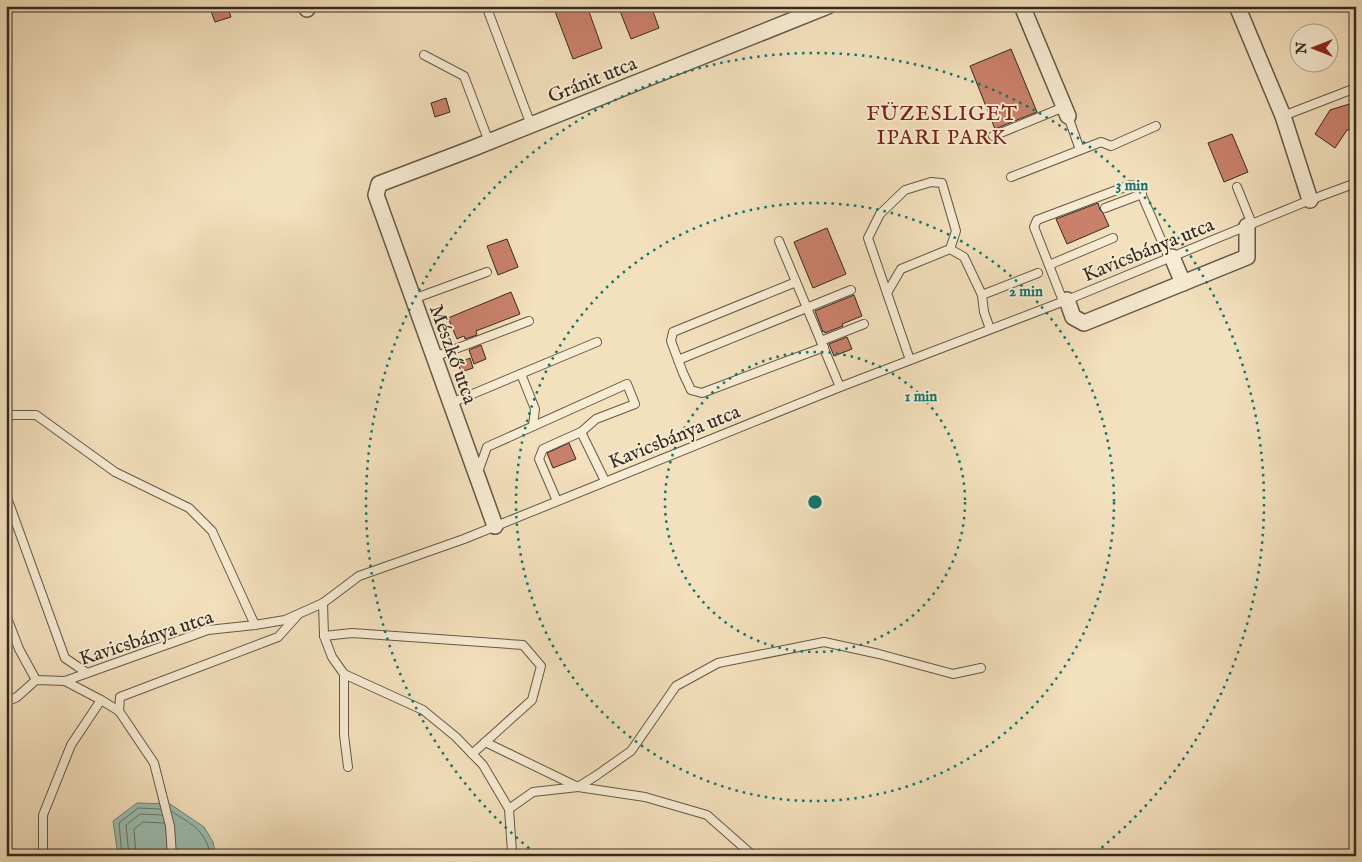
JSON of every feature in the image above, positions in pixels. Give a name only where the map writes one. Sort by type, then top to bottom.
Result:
[{"type":"street","name":"Gránit utca","points":[[376,194],[379,184],[828,6]]},
{"type":"street","points":[[1022,6],[1066,112]]},
{"type":"street","points":[[1237,6],[1283,116],[1310,200]]},
{"type":"street","name":"Mészkő utca","points":[[376,194],[495,526]]},
{"type":"street","points":[[1065,301],[1073,317],[1084,323],[1247,258],[1249,225]]},
{"type":"street","points":[[1170,258],[1183,283]]},
{"type":"lane","points":[[488,11],[531,125]]},
{"type":"lane","points":[[424,56],[464,76],[489,142]]},
{"type":"lane","points":[[1283,116],[1355,91]]},
{"type":"lane","points":[[993,136],[1066,112],[1080,150]]},
{"type":"lane","points":[[1011,177],[1101,142],[1111,146],[1156,126]]},
{"type":"lane","points":[[887,293],[901,269],[950,249],[956,231],[942,183],[931,182],[905,190],[880,214],[868,238],[910,360]]},
{"type":"lane","name":"Kavicsbánya utca","points":[[36,680],[65,681],[208,630],[285,620],[323,603],[359,576],[495,526],[840,387],[1065,301],[1310,200],[1356,183]]},
{"type":"lane","points":[[1065,301],[1034,226],[1037,220],[1130,184],[1138,186],[1170,258]]},
{"type":"lane","points":[[1238,187],[1249,225]]},
{"type":"lane","points":[[1105,208],[1142,194]]},
{"type":"lane","points":[[1049,265],[1113,238]]},
{"type":"lane","points":[[779,241],[840,387]]},
{"type":"lane","points":[[950,249],[964,257],[982,296],[984,312],[990,329]]},
{"type":"lane","points":[[413,299],[487,272]]},
{"type":"lane","points":[[982,296],[1038,273]]},
{"type":"lane","points":[[796,282],[673,332],[671,341],[691,390],[702,393],[822,344],[864,324]]},
{"type":"lane","points":[[678,360],[851,290]]},
{"type":"lane","points":[[434,358],[529,321]]},
{"type":"lane","points":[[451,403],[597,342]]},
{"type":"lane","points":[[520,374],[535,409],[533,426]]},
{"type":"lane","points":[[477,476],[487,447],[627,384],[635,404],[596,419],[580,433],[542,449],[539,459],[557,501]]},
{"type":"lane","points":[[6,419],[11,415],[36,415],[115,472],[189,508],[212,531],[255,625]]},
{"type":"lane","points":[[580,433],[605,481]]},
{"type":"lane","points":[[6,495],[65,658],[87,673]]},
{"type":"lane","points":[[323,603],[324,636],[332,657],[344,674],[424,710],[456,737],[483,765],[509,809],[511,856]]},
{"type":"lane","points":[[118,711],[120,697],[278,637],[299,613]]},
{"type":"lane","points":[[6,615],[19,649],[36,680],[17,698],[6,702]]},
{"type":"lane","points":[[324,636],[352,633],[523,644],[541,666],[532,700],[472,754]]},
{"type":"lane","points":[[578,787],[631,751],[676,686],[718,663],[824,642],[879,654],[953,674],[981,668]]},
{"type":"lane","points":[[344,674],[344,735],[348,767]]},
{"type":"lane","points":[[65,681],[118,711],[154,763],[170,826],[172,856]]},
{"type":"lane","points":[[43,856],[43,815],[71,745],[101,700]]},
{"type":"lane","points":[[485,742],[578,787]]},
{"type":"lane","points":[[509,809],[533,792],[578,787],[645,797],[707,815],[750,855]]},
{"type":"water","points":[[137,803],[170,804],[204,827],[213,842],[216,856],[118,856],[113,821]]},
{"type":"building","points":[[209,6],[227,6],[231,17],[215,22]]},
{"type":"building","points":[[553,6],[587,6],[602,48],[573,59]]},
{"type":"building","points":[[618,6],[651,6],[659,28],[631,39]]},
{"type":"building","points":[[1011,49],[1037,112],[995,129],[970,66]]},
{"type":"building","points":[[446,98],[450,112],[435,117],[431,103]]},
{"type":"building","points":[[1356,102],[1356,128],[1347,130],[1335,148],[1315,134],[1330,110]]},
{"type":"building","points":[[1232,134],[1248,172],[1224,182],[1208,143]]},
{"type":"building","points":[[1098,203],[1109,226],[1067,244],[1056,219]]},
{"type":"building","points":[[827,228],[846,274],[813,288],[794,242]]},
{"type":"building","points":[[507,239],[518,267],[498,275],[487,246]]},
{"type":"building","points":[[511,292],[520,314],[476,331],[477,335],[465,339],[464,336],[457,339],[448,318]]},
{"type":"building","points":[[854,295],[862,316],[842,324],[843,326],[825,333],[823,332],[815,311]]},
{"type":"building","points":[[847,337],[852,349],[834,356],[829,344]]},
{"type":"building","points":[[481,345],[486,359],[474,364],[469,350]]},
{"type":"building","points":[[470,358],[473,368],[461,372],[458,363]]},
{"type":"building","points":[[569,443],[576,459],[553,468],[547,453]]},
{"type":"district","name":"FÜZESLIGET IPARI PARK","points":[[942,125]]}]
